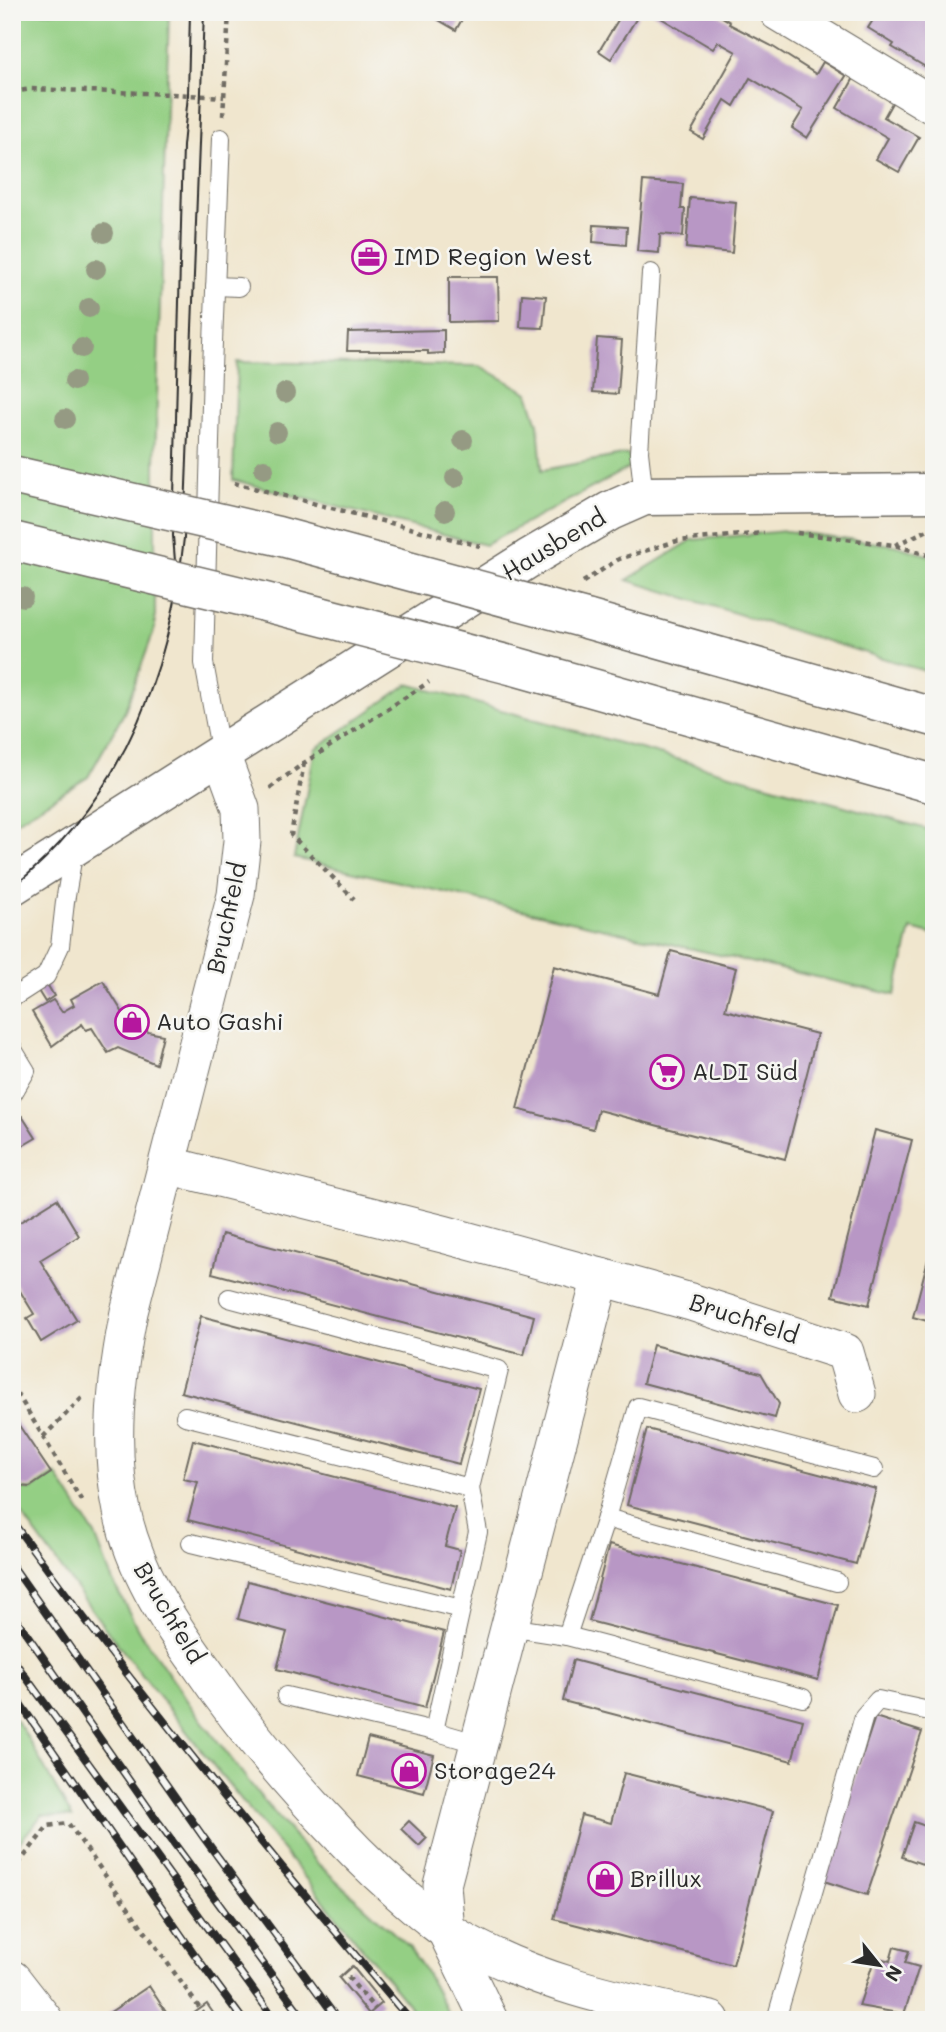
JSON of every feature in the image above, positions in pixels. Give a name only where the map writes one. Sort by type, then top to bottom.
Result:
[{"type":"main road","points":[[12,475],[278,536],[934,717]]},
{"type":"main road","name":"Hausbend","points":[[12,886],[528,559],[610,511],[644,496],[934,492]]},
{"type":"main road","points":[[12,541],[514,666],[934,785]]},
{"type":"street","points":[[778,12],[934,106]]},
{"type":"street","name":"Bruchfeld","points":[[221,754],[242,810],[242,841],[236,895],[129,1312],[120,1358],[115,1461],[122,1511],[136,1560],[166,1618],[233,1713],[305,1799],[365,1861],[446,1931],[514,1966],[652,2008],[711,2020]]},
{"type":"street","name":"Bruchfeld","points":[[167,1165],[443,1234],[601,1277],[691,1302],[845,1352],[858,1394]]},
{"type":"street","points":[[489,2020],[446,1931],[442,1885],[601,1277]]},
{"type":"street","points":[[12,1979],[44,2020]]},
{"type":"lane","points":[[221,138],[204,663],[221,754]]},
{"type":"lane","points":[[644,496],[639,452],[651,273]]},
{"type":"lane","points":[[215,286],[239,287]]},
{"type":"lane","points":[[12,998],[46,976],[60,946],[75,847]]},
{"type":"lane","points":[[12,1048],[26,1072],[12,1095]]},
{"type":"lane","points":[[229,1298],[499,1370],[470,1488],[478,1532],[434,1731]]},
{"type":"lane","points":[[567,1636],[606,1518],[638,1406],[874,1469]]},
{"type":"lane","points":[[185,1416],[470,1488]]},
{"type":"lane","points":[[606,1518],[837,1582]]},
{"type":"lane","points":[[191,1543],[461,1609]]},
{"type":"lane","points":[[509,1627],[567,1636],[803,1698]]},
{"type":"lane","points":[[286,1696],[479,1744]]},
{"type":"lane","points":[[776,2020],[864,1716],[878,1700],[934,1713]]},
{"type":"path","points":[[12,92],[31,89],[224,97],[229,12]]},
{"type":"path","points":[[209,477],[528,559]]},
{"type":"path","points":[[934,527],[894,545],[934,557]]},
{"type":"path","points":[[304,763],[291,835],[354,899]]},
{"type":"path","points":[[12,1385],[89,1512]]},
{"type":"path","points":[[12,1872],[48,1826],[68,1823],[208,2020]]},
{"type":"path","points":[[348,1977],[375,2009]]},
{"type":"green space","points":[[12,12],[169,12],[155,463],[155,628],[124,713],[88,777],[12,824]]},
{"type":"green space","points":[[237,362],[480,366],[528,393],[538,424],[542,470],[628,454],[631,467],[485,545],[233,480]]},
{"type":"green space","points":[[786,531],[894,545],[934,557],[934,674],[627,580],[692,540]]},
{"type":"green space","points":[[408,684],[934,831],[934,935],[911,929],[895,995],[294,858],[315,749]]},
{"type":"green space","points":[[56,1474],[95,1535],[113,1582],[139,1631],[193,1709],[260,1796],[316,1862],[409,1947],[452,2020],[421,2020],[105,1628],[12,1501],[12,1482],[16,1488],[30,1490]]},
{"type":"green space","points":[[12,1716],[22,1728],[72,1817],[42,1815],[12,1851]]},
{"type":"building","points":[[425,12],[466,12],[456,30]]},
{"type":"building","points":[[623,12],[632,12],[638,16],[611,59],[599,51]]},
{"type":"building","points":[[651,12],[714,12],[730,22],[729,24],[770,45],[816,74],[823,62],[846,76],[807,138],[792,128],[803,110],[750,78],[734,106],[725,100],[703,139],[691,132],[736,52],[718,42],[713,49]]},
{"type":"building","points":[[878,12],[934,12],[934,72],[892,47],[894,44],[868,28]]},
{"type":"building","points":[[854,78],[893,101],[884,117],[919,137],[899,172],[876,159],[888,138],[837,108]]},
{"type":"building","points":[[643,181],[683,184],[683,236],[660,234],[659,253],[637,251]]},
{"type":"building","points":[[690,198],[736,202],[732,253],[686,248]]},
{"type":"building","points":[[594,225],[627,227],[626,245],[593,242]]},
{"type":"building","points":[[449,277],[498,277],[499,321],[449,322]]},
{"type":"building","points":[[522,294],[546,296],[543,328],[520,327]]},
{"type":"building","points":[[444,330],[444,353],[347,351],[348,332]]},
{"type":"building","points":[[597,338],[622,340],[618,394],[593,392]]},
{"type":"building","name":"ALDI Süd","points":[[671,951],[736,968],[725,1010],[817,1034],[785,1159],[598,1110],[593,1129],[517,1109],[554,966],[659,994]]},
{"type":"building","points":[[44,979],[54,996],[45,1002],[35,986]]},
{"type":"building","points":[[103,981],[123,1013],[132,1007],[148,1032],[163,1035],[156,1064],[118,1048],[108,1053],[92,1028],[86,1030],[82,1024],[52,1046],[32,1012],[53,1000],[62,1012],[74,1005],[71,999]]},
{"type":"building","points":[[22,1116],[36,1138],[12,1152],[12,1122]]},
{"type":"building","points":[[875,1130],[912,1140],[869,1305],[833,1296]]},
{"type":"building","points":[[57,1199],[79,1236],[40,1260],[77,1320],[41,1342],[27,1318],[34,1314],[12,1278],[12,1227]]},
{"type":"building","points":[[222,1234],[534,1316],[524,1355],[212,1273]]},
{"type":"building","points":[[934,1240],[934,1323],[913,1317]]},
{"type":"building","points":[[201,1316],[479,1389],[459,1464],[181,1392]]},
{"type":"building","points":[[653,1345],[761,1373],[779,1404],[775,1418],[643,1383]]},
{"type":"building","points":[[12,1415],[51,1473],[30,1487],[18,1486],[12,1477]]},
{"type":"building","points":[[647,1429],[876,1489],[856,1564],[627,1505]]},
{"type":"building","points":[[193,1440],[455,1508],[445,1546],[460,1550],[451,1589],[188,1520],[198,1482],[183,1479]]},
{"type":"building","points":[[609,1545],[838,1605],[818,1680],[589,1621]]},
{"type":"building","points":[[248,1581],[444,1632],[425,1708],[277,1669],[287,1632],[238,1619]]},
{"type":"building","points":[[573,1660],[803,1720],[792,1761],[563,1701]]},
{"type":"building","points":[[875,1717],[922,1732],[867,1895],[821,1880]]},
{"type":"building","points":[[368,1738],[434,1755],[424,1793],[358,1776]]},
{"type":"building","points":[[624,1773],[773,1811],[733,1965],[554,1919],[581,1815],[611,1823]]},
{"type":"building","points":[[409,1821],[427,1838],[419,1846],[401,1829]]},
{"type":"building","points":[[914,1822],[934,1829],[934,1868],[902,1857]]},
{"type":"building","points":[[894,1947],[909,1951],[905,1963],[919,1967],[904,2014],[859,2006],[875,1957],[890,1961]]},
{"type":"building","points":[[352,1966],[382,2003],[369,2014],[339,1978]]},
{"type":"building","points":[[149,1986],[171,2020],[105,2020],[103,2017]]},
{"type":"building","points":[[207,2004],[218,2020],[198,2020],[193,2014]]},
{"type":"tram line","points":[[175,561],[173,536],[183,146],[188,95],[190,12]]},
{"type":"tram line","points":[[12,888],[50,853],[83,815],[111,774],[134,731],[167,638],[184,538],[204,12]]},
{"type":"railway","points":[[12,1521],[206,1774],[410,2020]]},
{"type":"railway","points":[[12,1565],[204,1838],[338,2020]]},
{"type":"railway","points":[[12,1613],[159,1823],[305,2020]]},
{"type":"railway","points":[[12,1658],[275,2020]]},
{"type":"railway","points":[[12,1692],[243,2020]]},
{"type":"place","name":"IMD Region West","points":[[369,257]]},
{"type":"place","name":"Auto Gashi","points":[[132,1022]]},
{"type":"place","name":"ALDI Süd","points":[[667,1072]]},
{"type":"place","name":"Storage24","points":[[409,1771]]},
{"type":"place","name":"Brillux","points":[[605,1879]]}]
